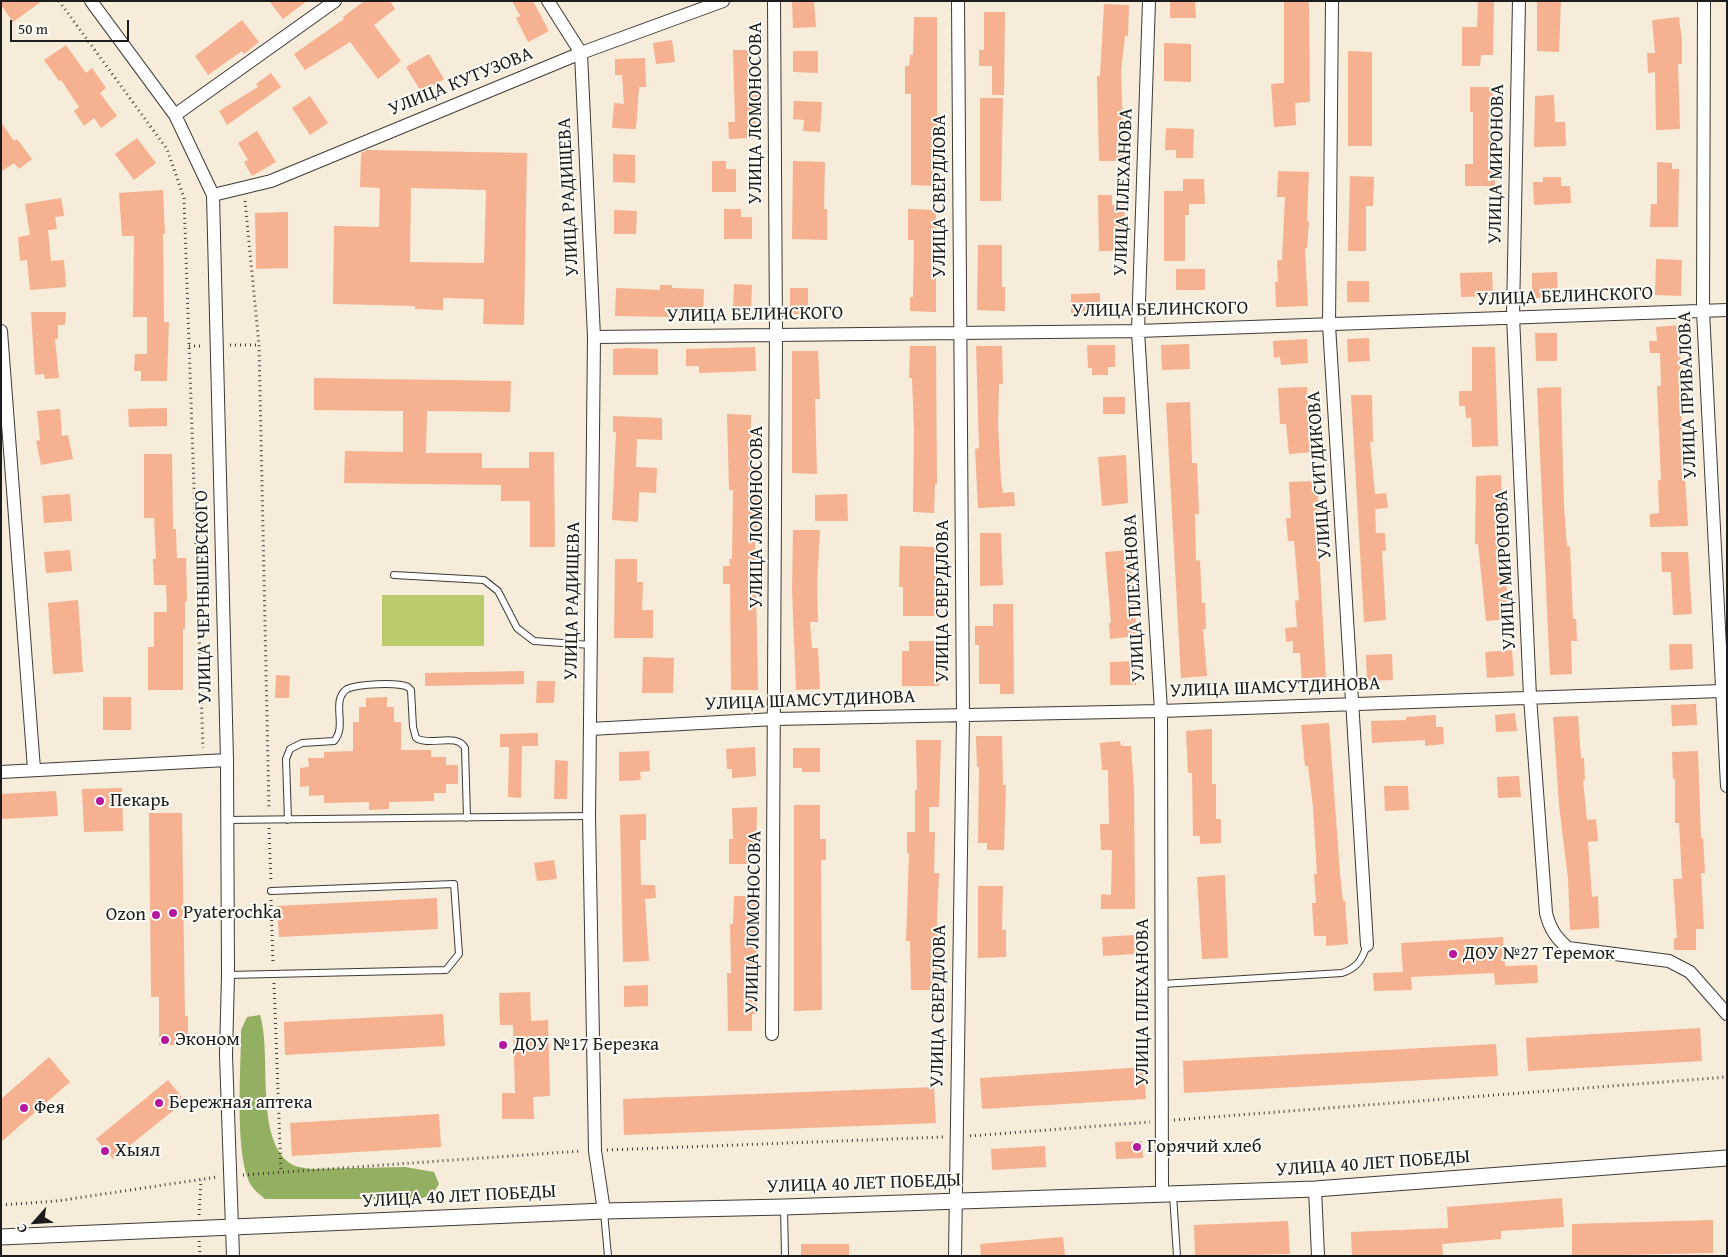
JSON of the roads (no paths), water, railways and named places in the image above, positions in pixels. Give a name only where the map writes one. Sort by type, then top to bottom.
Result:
[{"type":"street","name":"УЛИЦА ЧЕРНЫШЕВСКОГО","points":[[91,1],[175,115],[213,195],[227,760],[228,975],[226,1055],[233,1256]]},
{"type":"street","name":"УЛИЦА РАДИЩЕВА","points":[[548,1],[581,53],[594,337],[590,816],[595,1150],[604,1211]]},
{"type":"street","name":"УЛИЦА КУТУЗОВА","points":[[213,195],[271,181],[581,53],[723,1]]},
{"type":"street","name":"УЛИЦА ЛОМОНОСОВА","points":[[772,1034],[776,333],[774,1]]},
{"type":"street","name":"УЛИЦА СВЕРДЛОВА","points":[[955,1256],[954,1201],[963,715],[958,1]]},
{"type":"street","name":"УЛИЦА ПЛЕХАНОВА","points":[[1149,1],[1138,331],[1161,711],[1162,1121],[1168,1193]]},
{"type":"street","name":"УЛИЦА СИТДИКОВА","points":[[1332,1],[1329,325],[1366,945]]},
{"type":"street","name":"УЛИЦА МИРОНОВА","points":[[1519,1],[1513,316],[1530,697],[1546,913],[1550,928],[1568,948],[1669,961],[1690,972],[1727,1014]]},
{"type":"street","name":"УЛИЦА ПРИВАЛОВА","points":[[1704,1],[1703,311],[1727,786]]},
{"type":"street","points":[[175,115],[332,2]]},
{"type":"street","name":"УЛИЦА БЕЛИНСКОГО","points":[[594,337],[776,333],[1138,331],[1329,325],[1513,316],[1727,310]]},
{"type":"street","points":[[1,332],[34,769]]},
{"type":"street","name":"УЛИЦА ШАМСУТДИНОВА","points":[[590,729],[775,719],[1161,711],[1530,697],[1723,695]]},
{"type":"street","points":[[1,772],[227,760]]},
{"type":"street","name":"УЛИЦА 40 ЛЕТ ПОБЕДЫ","points":[[1,1237],[604,1211],[784,1207],[1315,1189],[1727,1158]]},
{"type":"street","points":[[1315,1189],[1318,1256]]},
{"type":"lane","points":[[394,575],[484,580],[498,591],[518,628],[534,641],[591,645]]},
{"type":"lane","points":[[288,820],[286,758],[290,749],[302,743],[334,741],[340,727],[339,699],[347,689],[356,686],[398,685],[408,686],[411,690],[413,728],[416,738],[425,741],[458,741],[463,744],[465,748],[467,818]]},
{"type":"lane","points":[[226,820],[590,816]]},
{"type":"lane","points":[[228,975],[446,970],[459,954],[454,884],[271,891]]},
{"type":"lane","points":[[1162,984],[1342,973],[1353,969],[1362,960],[1366,945]]},
{"type":"lane","points":[[1168,1193],[1177,1256]]},
{"type":"lane","points":[[784,1207],[785,1256]]},
{"type":"lane","points":[[604,1211],[608,1256]]},
{"type":"place","name":"Пекарь","points":[[100,801]]},
{"type":"place","name":"Pyaterochka","points":[[173,913]]},
{"type":"place","name":"Ozon","points":[[156,915]]},
{"type":"place","name":"ДОУ №27 Теремок","points":[[1453,954]]},
{"type":"place","name":"Эконом","points":[[165,1040]]},
{"type":"place","name":"ДОУ №17 Березка","points":[[503,1045]]},
{"type":"place","name":"Бережная аптека","points":[[159,1103]]},
{"type":"place","name":"Фея","points":[[24,1108]]},
{"type":"place","name":"Горячий хлеб","points":[[1137,1147]]},
{"type":"place","name":"Хыял","points":[[105,1151]]}]
